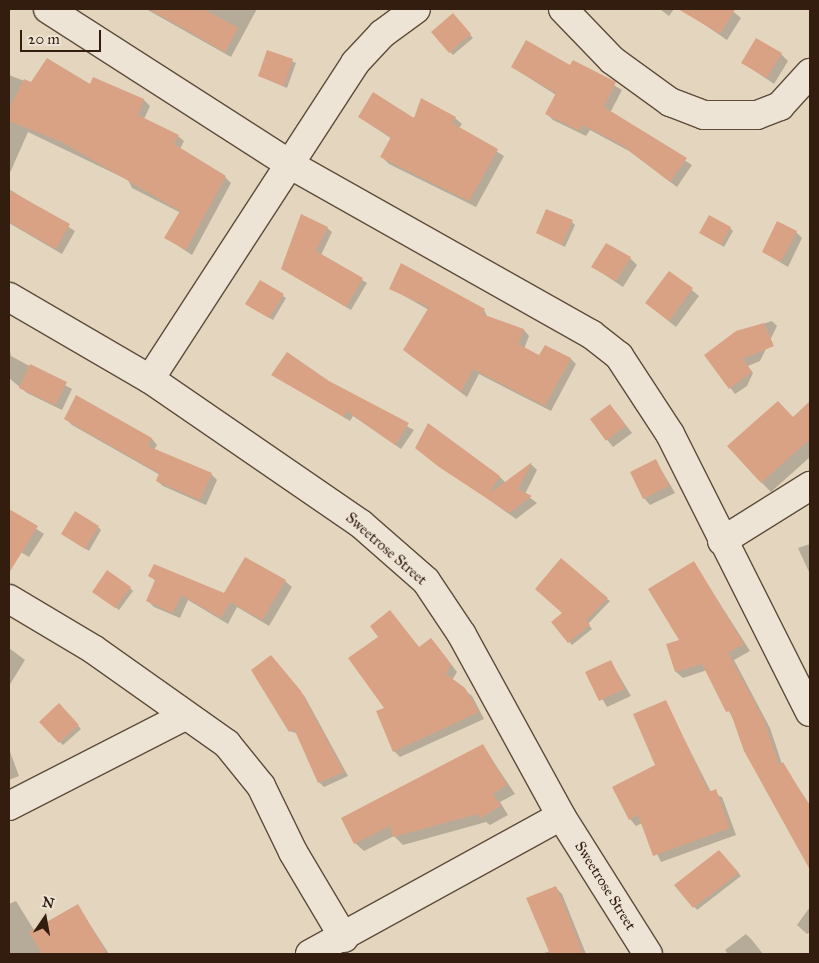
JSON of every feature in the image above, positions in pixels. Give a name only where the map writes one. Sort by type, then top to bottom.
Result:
[{"type":"street","points":[[48,9],[289,164],[591,334],[619,356],[670,434],[722,541],[810,712]]},
{"type":"street","points":[[150,379],[355,63],[416,9]]},
{"type":"street","points":[[563,9],[612,60],[670,102],[704,115],[757,115],[780,106],[810,73]]},
{"type":"street","name":"Sweetrose Street","points":[[9,297],[150,379],[362,524],[426,581],[462,635],[561,816],[648,954]]},
{"type":"street","points":[[722,541],[810,486]]},
{"type":"street","points":[[9,599],[93,649],[227,744],[261,786],[293,852],[344,938]]},
{"type":"street","points":[[9,806],[185,716]]},
{"type":"street","points":[[310,954],[344,938],[561,816]]},
{"type":"building","points":[[149,9],[204,9],[238,28],[225,52]]},
{"type":"building","points":[[678,9],[735,9],[720,34]]},
{"type":"building","points":[[453,13],[471,34],[449,53],[431,32]]},
{"type":"building","points":[[756,38],[782,53],[767,78],[741,63]]},
{"type":"building","points":[[526,40],[570,65],[573,60],[616,82],[604,107],[687,158],[670,182],[622,145],[583,125],[580,131],[545,114],[556,93],[511,67]]},
{"type":"building","points":[[267,50],[293,59],[284,86],[258,76]]},
{"type":"building","points":[[47,58],[90,84],[93,77],[144,99],[138,115],[179,135],[174,144],[226,176],[186,250],[164,238],[180,211],[62,142],[9,121],[9,109],[24,79],[31,82]]},
{"type":"building","points":[[373,92],[414,118],[421,98],[456,117],[452,123],[498,149],[469,201],[380,157],[391,137],[358,117]]},
{"type":"building","points":[[9,190],[70,224],[56,249],[9,222]]},
{"type":"building","points":[[546,209],[573,220],[562,245],[536,233]]},
{"type":"building","points":[[301,214],[328,227],[316,251],[363,278],[346,307],[281,269]]},
{"type":"building","points":[[709,215],[731,227],[721,245],[699,233]]},
{"type":"building","points":[[777,221],[797,231],[781,262],[762,252]]},
{"type":"building","points":[[606,243],[631,257],[616,281],[591,267]]},
{"type":"building","points":[[401,263],[485,309],[482,314],[524,329],[518,344],[539,355],[545,345],[571,358],[545,406],[473,369],[461,392],[403,350],[429,307],[389,289]]},
{"type":"building","points":[[669,271],[693,288],[669,321],[645,303]]},
{"type":"building","points":[[260,280],[284,294],[269,318],[245,304]]},
{"type":"building","points":[[764,323],[774,346],[743,359],[752,372],[729,389],[704,355],[736,331]]},
{"type":"building","points":[[287,352],[329,381],[409,423],[395,445],[347,411],[344,417],[271,375]]},
{"type":"building","points":[[30,364],[67,382],[55,405],[19,388]]},
{"type":"building","points":[[76,395],[152,438],[148,446],[212,473],[200,500],[156,481],[159,473],[64,419]]},
{"type":"building","points":[[778,401],[793,417],[810,401],[810,439],[761,483],[727,446]]},
{"type":"building","points":[[610,404],[626,426],[606,441],[590,419]]},
{"type":"building","points":[[428,423],[500,476],[489,494],[532,462],[518,489],[532,496],[509,513],[439,467],[415,448]]},
{"type":"building","points":[[656,459],[669,486],[643,499],[630,472]]},
{"type":"building","points":[[9,509],[38,526],[9,573]]},
{"type":"building","points":[[75,511],[99,526],[85,549],[61,534]]},
{"type":"building","points":[[245,557],[286,580],[262,620],[230,602],[221,618],[181,595],[173,613],[146,601],[155,580],[148,576],[154,564],[224,593]]},
{"type":"building","points":[[561,558],[608,598],[586,620],[590,625],[568,643],[551,622],[562,613],[535,589]]},
{"type":"building","points":[[694,561],[744,644],[728,653],[764,720],[779,765],[783,762],[810,807],[810,870],[744,751],[730,711],[726,712],[702,664],[675,672],[666,644],[679,640],[648,589]]},
{"type":"building","points":[[107,570],[131,587],[115,608],[92,592]]},
{"type":"building","points":[[390,610],[419,647],[431,638],[451,664],[446,674],[465,688],[479,712],[393,752],[376,711],[384,708],[348,658],[378,637],[370,626]]},
{"type":"building","points":[[271,655],[301,691],[344,772],[318,783],[294,729],[289,732],[251,670]]},
{"type":"building","points":[[611,660],[625,689],[599,701],[585,672]]},
{"type":"building","points":[[666,700],[709,792],[716,789],[730,828],[653,856],[638,815],[629,820],[612,787],[655,765],[633,714]]},
{"type":"building","points":[[59,703],[79,725],[59,743],[39,722]]},
{"type":"building","points":[[483,744],[507,785],[493,794],[501,806],[480,818],[478,814],[393,837],[390,826],[354,844],[341,818]]},
{"type":"building","points":[[719,850],[739,873],[693,908],[674,885]]},
{"type":"building","points":[[556,886],[583,954],[550,954],[526,898]]},
{"type":"building","points":[[78,904],[107,954],[42,954],[29,932]]}]
